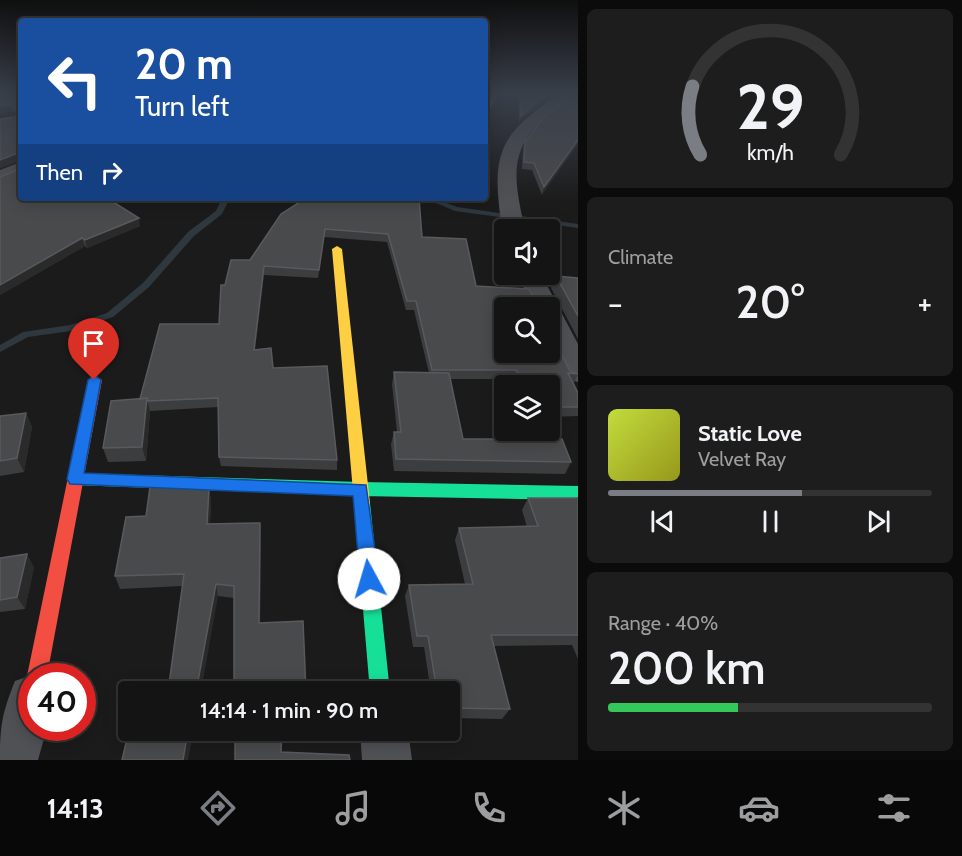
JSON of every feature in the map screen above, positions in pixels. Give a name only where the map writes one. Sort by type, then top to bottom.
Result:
[{"type":"street","points":[[512,219],[508,196],[511,146],[526,129]]},
{"type":"street","points":[[0,177],[18,169]]},
{"type":"street","points":[[336,249],[379,681]]},
{"type":"street","points":[[560,336],[578,372]]},
{"type":"street","points":[[39,663],[94,380]]},
{"type":"street","points":[[75,479],[361,489],[578,493]]},
{"type":"street","points":[[13,760],[19,741]]},
{"type":"street","points":[[385,741],[387,760]]},
{"type":"building","points":[[0,129],[18,129],[18,153],[0,160]]},
{"type":"building","points":[[535,129],[578,129],[578,140],[544,187],[534,163],[524,162],[525,142]]},
{"type":"building","points":[[18,170],[18,201],[112,201],[139,218],[85,240],[82,238],[0,285],[0,177]]},
{"type":"building","points":[[301,201],[419,201],[422,237],[466,239],[476,286],[529,289],[534,297],[494,297],[494,363],[560,363],[560,352],[570,371],[578,374],[568,373],[578,393],[578,407],[560,407],[560,375],[518,375],[516,370],[432,370],[416,301],[407,301],[388,234],[325,229],[319,270],[264,266],[254,350],[271,348],[273,368],[327,366],[337,460],[219,457],[218,398],[148,401],[147,398],[140,399],[160,324],[219,324],[221,285],[225,285],[231,260],[250,260],[281,214]]},
{"type":"building","points":[[560,276],[578,278],[578,316],[560,283]]},
{"type":"building","points":[[394,372],[449,373],[463,439],[560,441],[562,439],[571,462],[396,459],[394,432],[401,432]]},
{"type":"building","points":[[147,398],[142,447],[103,448],[111,401]]},
{"type":"building","points":[[26,413],[17,458],[0,461],[0,416]]},
{"type":"building","points":[[150,487],[209,489],[207,524],[260,523],[259,623],[303,621],[306,681],[234,681],[234,586],[216,584],[198,681],[169,681],[184,574],[115,576],[126,517],[146,516]]},
{"type":"building","points":[[528,498],[578,498],[578,635],[491,635],[510,709],[460,708],[460,681],[435,681],[428,636],[417,636],[409,585],[473,584],[459,528],[538,526]]},
{"type":"building","points":[[27,554],[17,597],[0,600],[0,558]]},
{"type":"building","points":[[126,741],[186,741],[183,760],[122,760]]},
{"type":"building","points":[[235,741],[282,741],[281,752],[349,755],[350,760],[235,760]]},
{"type":"waterway","points":[[0,349],[26,334],[71,328],[110,315],[146,285],[191,234],[219,212],[224,201]]},
{"type":"waterway","points":[[435,201],[455,209],[578,226]]},
{"type":"traffic: fast","points":[[75,479],[361,489],[578,493]]},
{"type":"traffic: fast","points":[[362,503],[379,681]]},
{"type":"traffic: slow","points":[[337,249],[362,503]]},
{"type":"traffic: jam","points":[[40,663],[95,380]]},
{"type":"route","points":[[94,380],[75,479],[361,489],[369,579]]}]
